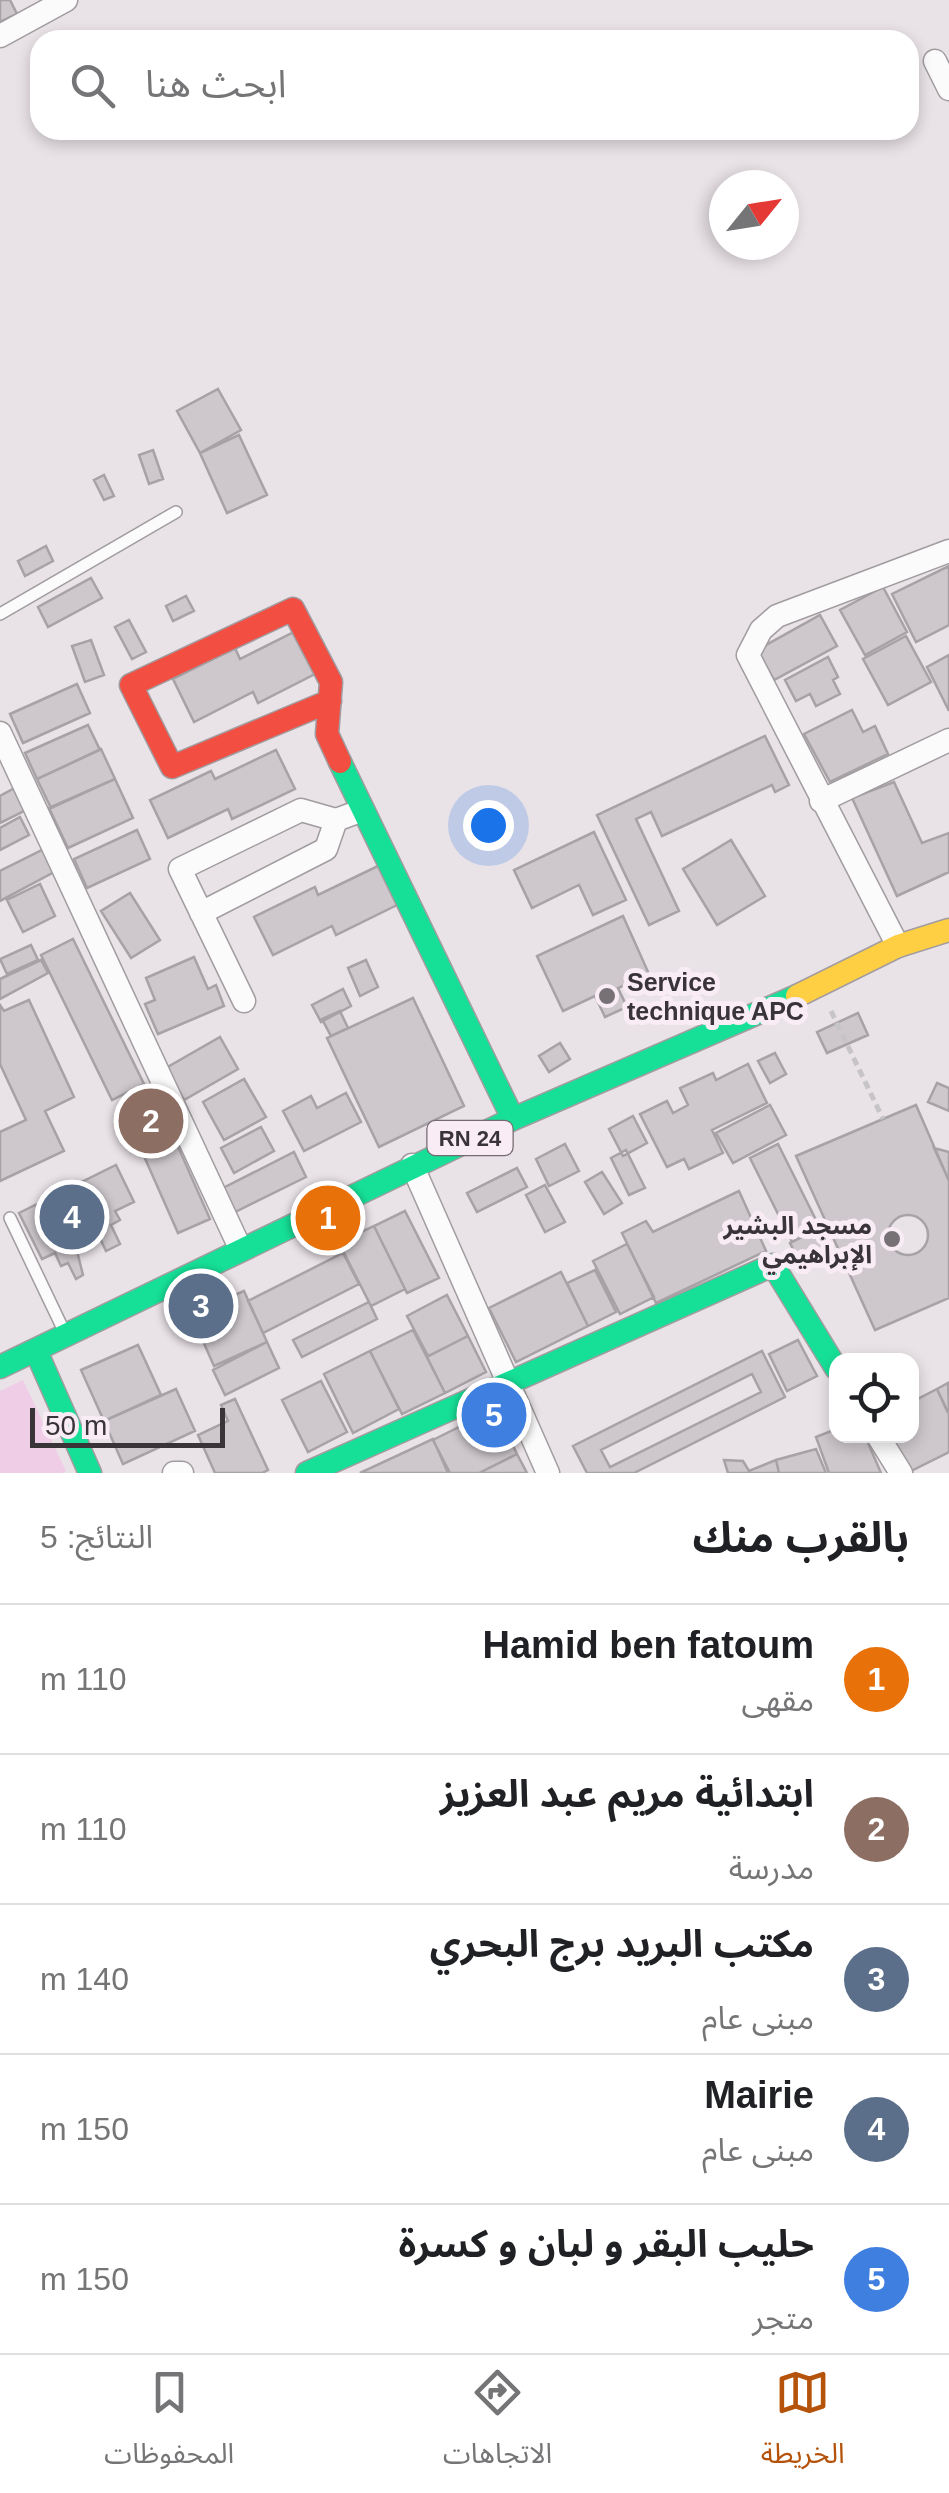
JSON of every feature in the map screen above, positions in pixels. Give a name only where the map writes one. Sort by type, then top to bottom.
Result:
[{"type":"street","points":[[18,0],[28,23]]},
{"type":"street","points":[[0,36],[66,0]]},
{"type":"street","points":[[935,61],[949,89]]},
{"type":"street","points":[[898,946],[748,656],[761,630],[777,616],[949,551]]},
{"type":"street","points":[[330,701],[172,768],[131,685],[294,610],[332,682],[327,734],[513,1118]]},
{"type":"street","points":[[0,733],[240,1250]]},
{"type":"street","points":[[821,801],[949,740]]},
{"type":"street","points":[[244,1001],[180,869],[300,810],[336,820],[363,810]]},
{"type":"street","points":[[201,913],[326,849],[336,820]]},
{"type":"street","name":"RN 24","points":[[0,1367],[513,1118],[819,986],[898,946],[946,940]]},
{"type":"street","points":[[412,1166],[548,1473]]},
{"type":"street","points":[[306,1473],[507,1380],[773,1265],[829,1357]]},
{"type":"street","points":[[36,1351],[90,1473]]},
{"type":"street","points":[[883,1443],[902,1473]]},
{"type":"street","points":[[174,1473],[182,1473]]},
{"type":"lane","points":[[0,614],[176,512]]},
{"type":"lane","points":[[10,1218],[66,1336]]},
{"type":"path","points":[[819,986],[882,1119]]},
{"type":"shaded area","points":[[23,1380],[66,1471],[62,1473],[0,1473],[0,1391]]},
{"type":"building","points":[[0,0],[10,0],[17,14],[0,22]]},
{"type":"building","points":[[218,389],[241,430],[200,453],[177,411]]},
{"type":"building","points":[[239,435],[267,495],[227,513],[200,453]]},
{"type":"building","points":[[153,450],[163,479],[149,484],[139,455]]},
{"type":"building","points":[[104,475],[114,496],[104,500],[94,480]]},
{"type":"building","points":[[46,546],[53,561],[25,576],[18,561]]},
{"type":"building","points":[[949,566],[949,625],[916,642],[892,594]]},
{"type":"building","points":[[91,578],[102,598],[48,627],[38,607]]},
{"type":"building","points":[[883,587],[907,632],[865,655],[840,610]]},
{"type":"building","points":[[186,596],[194,611],[173,621],[166,606]]},
{"type":"building","points":[[820,615],[837,646],[774,680],[757,650]]},
{"type":"building","points":[[129,620],[146,652],[132,659],[115,627]]},
{"type":"building","points":[[296,631],[317,673],[258,703],[253,692],[194,722],[173,679],[235,648],[240,659]]},
{"type":"building","points":[[906,636],[931,682],[888,705],[863,659]]},
{"type":"building","points":[[91,640],[104,675],[85,682],[72,646]]},
{"type":"building","points":[[949,655],[949,711],[927,667]]},
{"type":"building","points":[[828,657],[838,677],[833,680],[840,694],[816,706],[810,694],[796,701],[785,680]]},
{"type":"building","points":[[77,684],[90,713],[23,743],[10,714]]},
{"type":"building","points":[[852,710],[863,732],[875,726],[888,754],[830,782],[804,734]]},
{"type":"building","points":[[88,725],[100,750],[37,779],[25,753]]},
{"type":"building","points":[[765,736],[789,785],[775,792],[772,785],[662,836],[651,812],[636,819],[679,911],[649,925],[597,815]]},
{"type":"building","points":[[101,749],[115,779],[51,808],[37,779]]},
{"type":"building","points":[[276,750],[295,789],[232,819],[228,809],[168,838],[150,800],[211,771],[215,779]]},
{"type":"building","points":[[115,779],[133,818],[68,848],[49,808]]},
{"type":"building","points":[[894,782],[922,843],[949,833],[949,872],[897,896],[852,798]]},
{"type":"building","points":[[22,784],[34,806],[0,823],[0,796]]},
{"type":"building","points":[[20,817],[29,835],[0,850],[0,828]]},
{"type":"building","points":[[137,830],[150,859],[87,888],[74,859]]},
{"type":"building","points":[[594,832],[626,900],[593,915],[579,885],[532,908],[514,870]]},
{"type":"building","points":[[731,840],[765,896],[717,925],[683,869]]},
{"type":"building","points":[[44,849],[56,871],[0,901],[0,871]]},
{"type":"building","points":[[380,865],[399,904],[336,935],[332,926],[273,955],[254,917],[315,887],[318,895]]},
{"type":"building","points":[[40,884],[55,916],[23,932],[7,900]]},
{"type":"building","points":[[130,893],[160,940],[131,958],[101,911]]},
{"type":"building","points":[[623,916],[649,974],[618,988],[627,1007],[605,1017],[595,996],[563,1011],[537,956]]},
{"type":"building","points":[[73,939],[144,1084],[112,1100],[41,955]]},
{"type":"building","points":[[31,945],[38,960],[7,974],[0,959]]},
{"type":"building","points":[[194,957],[208,989],[216,985],[224,1006],[158,1034],[145,1004],[155,1000],[146,978]]},
{"type":"building","points":[[41,960],[48,973],[0,999],[0,979]]},
{"type":"building","points":[[366,960],[378,987],[360,996],[348,968]]},
{"type":"building","points":[[343,989],[351,1006],[321,1022],[312,1005]]},
{"type":"building","points":[[413,998],[464,1106],[379,1147],[327,1038]]},
{"type":"building","points":[[29,1000],[74,1097],[45,1111],[64,1151],[0,1181],[0,1132],[26,1120],[0,1064],[0,1005],[4,1011]]},
{"type":"building","points":[[340,1011],[348,1028],[331,1036],[322,1019]]},
{"type":"building","points":[[858,1013],[868,1035],[827,1053],[817,1032]]},
{"type":"building","points":[[220,1037],[238,1069],[184,1100],[166,1068]]},
{"type":"building","points":[[560,1043],[570,1059],[549,1072],[539,1056]]},
{"type":"building","points":[[775,1053],[786,1074],[770,1083],[758,1061]]},
{"type":"building","points":[[748,1064],[767,1103],[712,1130],[723,1153],[689,1169],[684,1159],[667,1167],[640,1114],[667,1101],[673,1113],[688,1105],[680,1088],[713,1073],[716,1080]]},
{"type":"building","points":[[244,1079],[266,1117],[224,1140],[203,1102]]},
{"type":"building","points":[[937,1083],[949,1088],[949,1111],[928,1102]]},
{"type":"building","points":[[346,1093],[361,1122],[304,1151],[283,1111],[311,1096],[317,1108]]},
{"type":"building","points":[[770,1105],[786,1135],[733,1163],[716,1133]]},
{"type":"building","name":"مسجد البشير الإبراهيمي","points":[[916,1105],[949,1181],[949,1298],[875,1330],[796,1156]]},
{"type":"building","points":[[160,1106],[210,1219],[178,1233],[128,1120]]},
{"type":"building","points":[[633,1116],[647,1143],[623,1156],[609,1129]]},
{"type":"building","points":[[261,1127],[274,1151],[234,1173],[221,1148]]},
{"type":"building","points":[[565,1144],[579,1171],[549,1186],[536,1159]]},
{"type":"building","points":[[778,1144],[820,1228],[792,1242],[750,1158]]},
{"type":"building","points":[[934,1148],[949,1152],[949,1181]]},
{"type":"building","points":[[626,1150],[645,1188],[629,1195],[611,1158]]},
{"type":"building","points":[[294,1152],[306,1177],[235,1212],[223,1188]]},
{"type":"building","points":[[116,1165],[134,1202],[115,1211],[120,1220],[111,1225],[120,1244],[106,1251],[97,1232],[75,1243],[83,1275],[76,1279],[68,1263],[61,1266],[55,1253],[42,1259],[19,1213]]},
{"type":"building","points":[[517,1168],[527,1187],[477,1212],[467,1193]]},
{"type":"building","points":[[602,1172],[622,1203],[604,1214],[585,1182]]},
{"type":"building","points":[[545,1185],[565,1222],[545,1232],[526,1195]]},
{"type":"building","points":[[739,1191],[766,1251],[656,1303],[622,1233],[646,1221],[653,1232]]},
{"type":"building","points":[[405,1211],[439,1278],[407,1293],[374,1226]]},
{"type":"building","points":[[908,1215],[922,1221],[928,1235],[922,1249],[908,1255],[894,1249],[888,1235],[894,1221]]},
{"type":"building","points":[[374,1226],[405,1289],[371,1306],[339,1243]]},
{"type":"building","points":[[820,1228],[829,1245],[799,1261],[790,1243]]},
{"type":"building","points":[[627,1244],[654,1297],[620,1314],[593,1261]]},
{"type":"building","points":[[343,1253],[359,1284],[263,1333],[248,1301]]},
{"type":"building","points":[[595,1270],[616,1312],[588,1326],[567,1283]]},
{"type":"building","points":[[561,1272],[588,1326],[516,1362],[489,1308]]},
{"type":"building","points":[[244,1291],[267,1342],[214,1366],[191,1314]]},
{"type":"building","points":[[447,1295],[468,1336],[428,1356],[407,1316]]},
{"type":"building","points":[[369,1302],[377,1319],[302,1357],[293,1340]]},
{"type":"building","points":[[413,1330],[445,1393],[402,1414],[370,1351]]},
{"type":"building","points":[[468,1336],[486,1372],[445,1393],[427,1357]]},
{"type":"building","points":[[798,1340],[817,1376],[787,1391],[769,1354]]},
{"type":"building","points":[[267,1342],[279,1368],[225,1395],[213,1370]]},
{"type":"building","points":[[138,1345],[161,1395],[104,1421],[81,1370]]},
{"type":"building","points":[[370,1351],[399,1409],[353,1433],[324,1374]]},
{"type":"building","points":[[762,1351],[785,1397],[634,1473],[587,1473],[573,1446]],"holes":[[[752,1374],[761,1392],[610,1467],[601,1450]]]},
{"type":"building","points":[[321,1381],[347,1432],[308,1452],[282,1400]]},
{"type":"building","points":[[948,1383],[949,1410],[947,1411],[937,1389]]},
{"type":"building","points":[[176,1389],[195,1431],[123,1464],[104,1421]]},
{"type":"building","points":[[937,1389],[949,1414],[949,1452],[909,1472],[894,1443],[919,1443],[919,1398]]},
{"type":"building","points":[[235,1399],[268,1470],[262,1473],[215,1473],[198,1435],[228,1421],[221,1405]]},
{"type":"building","points":[[495,1409],[517,1454],[479,1473],[450,1473],[433,1440]]},
{"type":"building","points":[[829,1432],[829,1443],[868,1443],[881,1473],[829,1473],[816,1437]]},
{"type":"building","points":[[433,1439],[448,1473],[360,1473]]},
{"type":"building","points":[[816,1449],[826,1473],[779,1473],[776,1460]]},
{"type":"building","points":[[517,1454],[527,1473],[479,1473]]},
{"type":"building","points":[[724,1460],[743,1461],[749,1471],[776,1460],[779,1473],[728,1473]]},
{"type":"traffic: fast","points":[[340,762],[513,1119]]},
{"type":"traffic: fast","points":[[0,1367],[513,1119],[797,996]]},
{"type":"traffic: fast","points":[[307,1473],[773,1265],[829,1357]]},
{"type":"traffic: fast","points":[[36,1351],[90,1473]]},
{"type":"traffic: slow","points":[[797,996],[898,946],[949,930]]},
{"type":"traffic: jam","points":[[330,701],[172,767],[131,685],[293,609],[331,682],[327,734],[340,762]]},
{"type":"place","name":"Service technique APC","points":[[607,996]]},
{"type":"place","name":"ابتدائية مريم عبد العزيز","points":[[151,1121]]},
{"type":"place","name":"Mairie","points":[[72,1217]]},
{"type":"place","name":"Hamid ben fatoum","points":[[328,1218]]},
{"type":"place","name":"مسجد البشير الإبراهيمي","points":[[892,1239]]},
{"type":"place","name":"مكتب البريد برج البحري","points":[[201,1306]]},
{"type":"place","name":"حليب البقر و لبان و كسرة","points":[[494,1415]]}]
